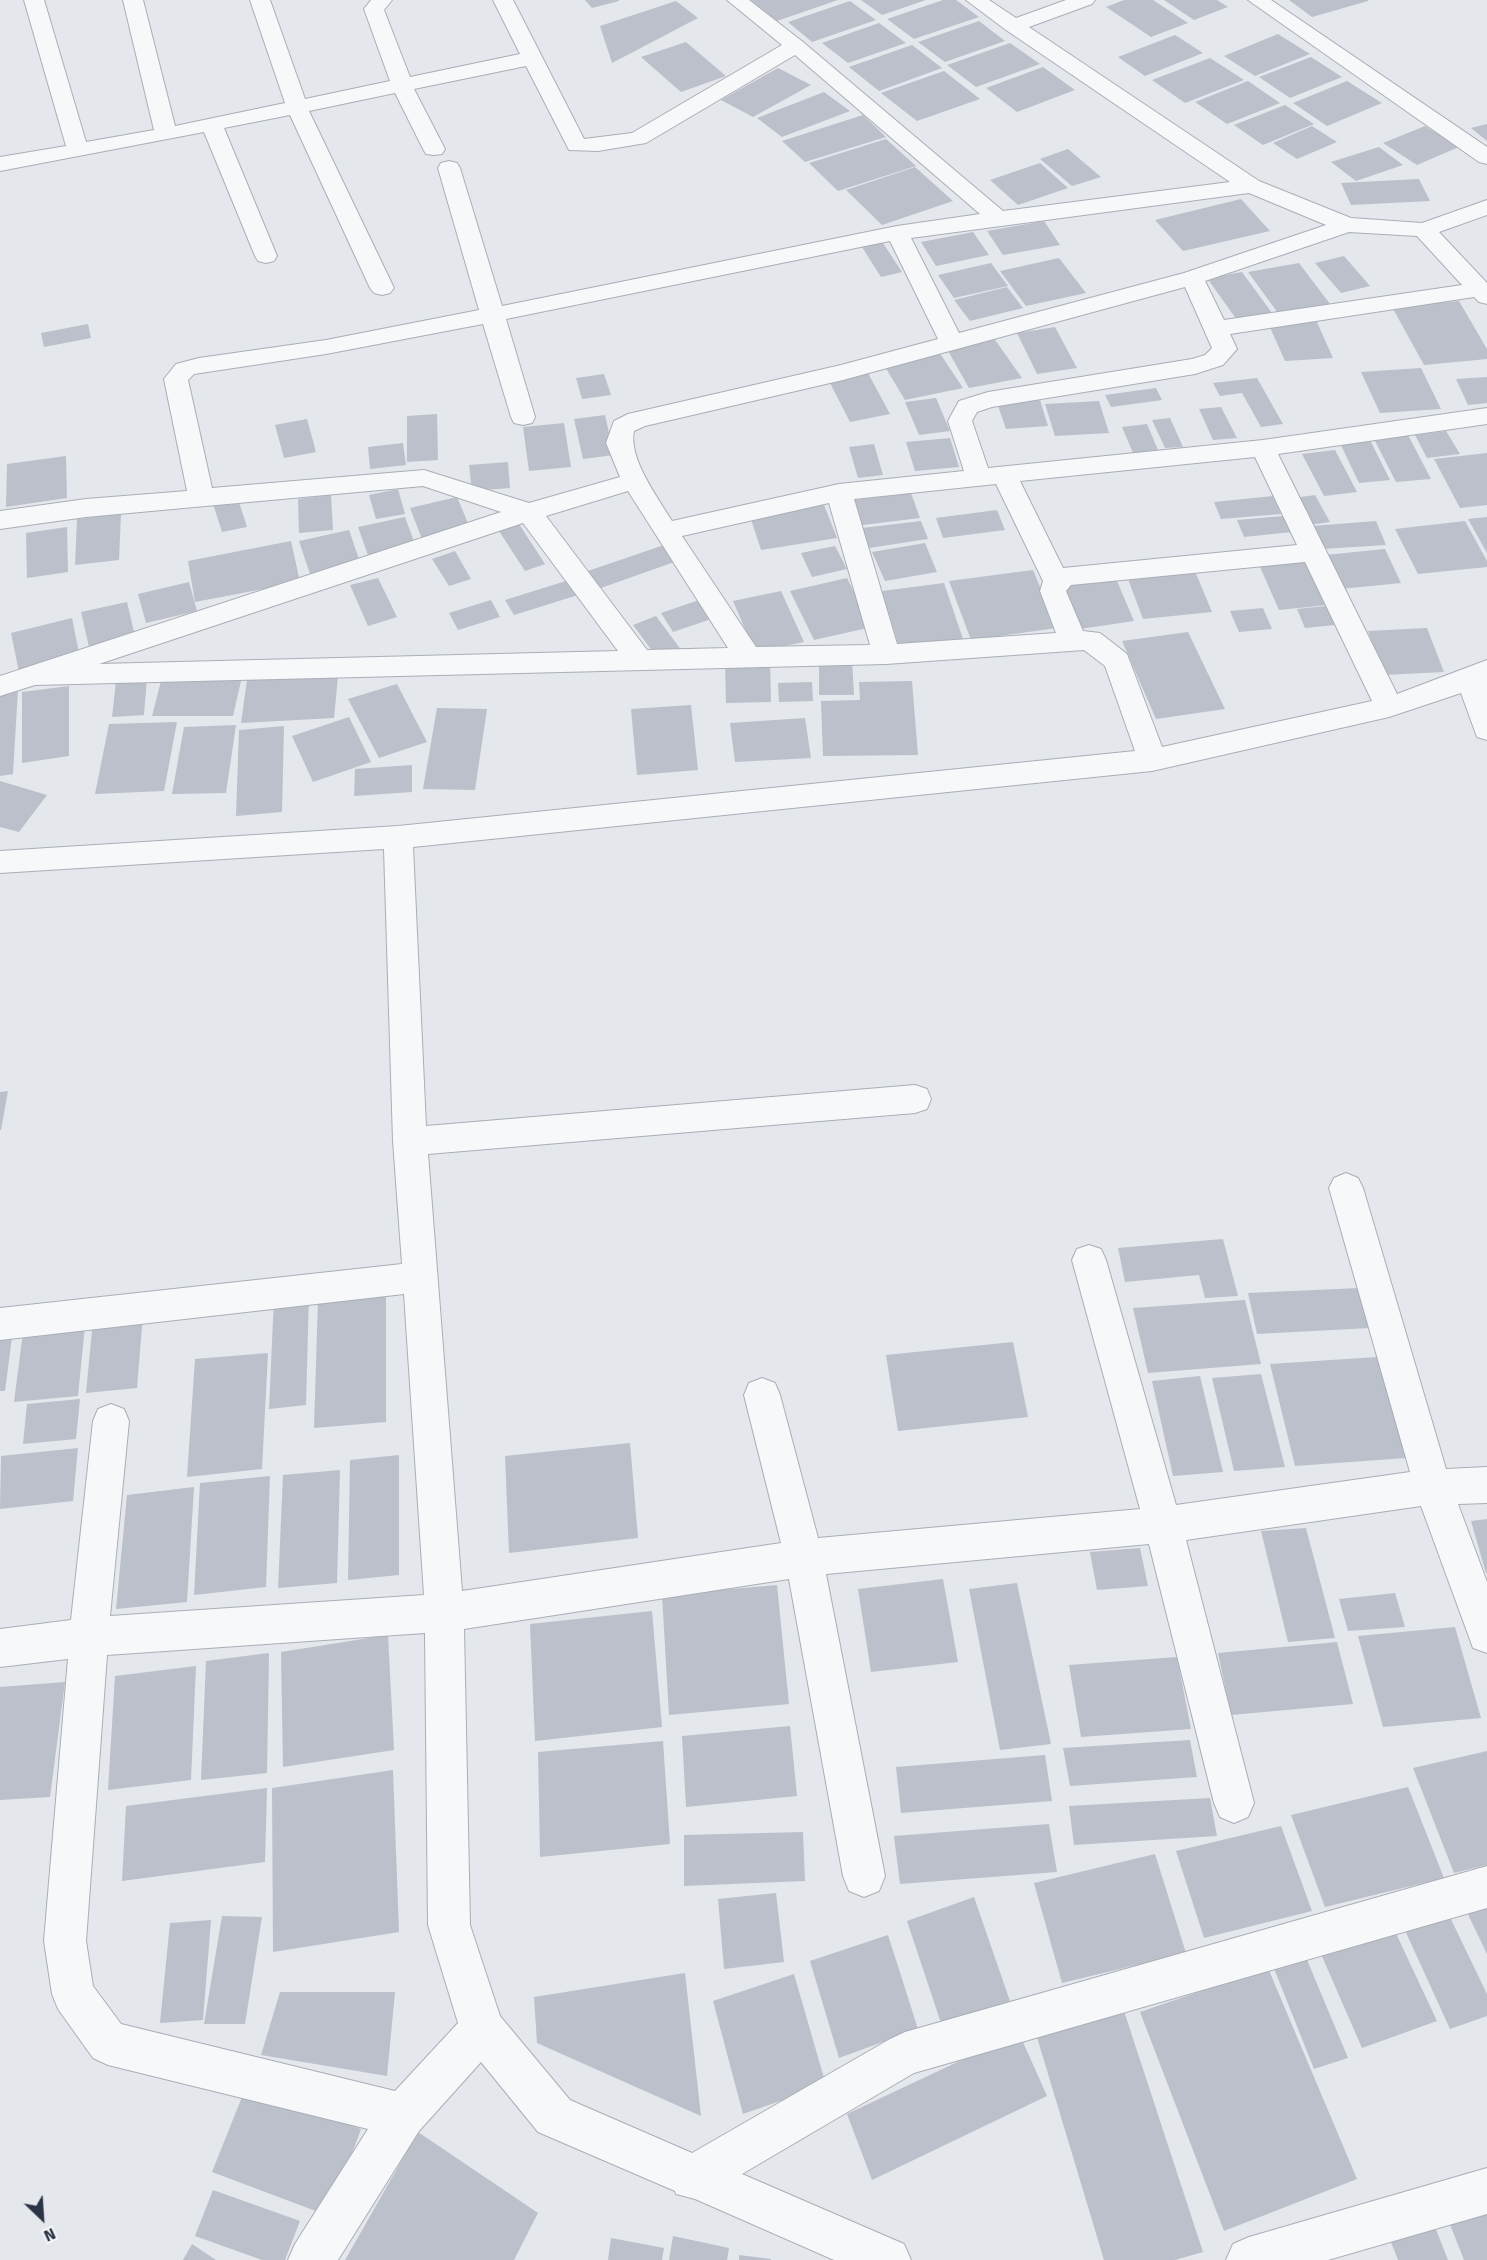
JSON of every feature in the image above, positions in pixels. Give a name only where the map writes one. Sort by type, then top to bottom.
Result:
[{"type":"street","points":[[34,0],[78,150]]},
{"type":"street","points":[[133,0],[166,134]]},
{"type":"street","points":[[260,0],[297,107],[382,288]]},
{"type":"street","points":[[382,0],[374,9],[402,85],[434,149]]},
{"type":"street","points":[[503,0],[577,145],[598,145],[638,138],[796,46]]},
{"type":"street","points":[[737,0],[796,46],[998,218]]},
{"type":"street","points":[[976,0],[1251,186],[1347,225],[1424,231],[1487,207]]},
{"type":"street","points":[[1013,26],[1085,0]]},
{"type":"street","points":[[1258,0],[1487,157]]},
{"type":"street","points":[[0,164],[166,134],[533,58]]},
{"type":"street","points":[[212,124],[266,256]]},
{"type":"street","points":[[449,168],[523,417]]},
{"type":"street","points":[[201,497],[177,379],[185,369],[326,347],[897,233],[1251,186]]},
{"type":"street","points":[[747,656],[635,481],[619,443],[623,427],[637,420],[843,372],[951,341],[1192,278],[1347,225]]},
{"type":"street","points":[[1424,231],[1483,293]]},
{"type":"street","points":[[897,233],[951,341]]},
{"type":"street","points":[[979,479],[960,421],[968,407],[988,400],[1195,366],[1214,360],[1225,349],[1192,278]]},
{"type":"street","points":[[1215,329],[1483,293]]},
{"type":"street","points":[[665,531],[839,492],[1263,448],[1487,416]]},
{"type":"street","points":[[1263,448],[1389,707]]},
{"type":"street","points":[[1005,476],[1056,581],[1053,591],[1073,640]]},
{"type":"street","points":[[0,520],[86,508],[424,478],[529,512],[640,661]]},
{"type":"street","points":[[0,686],[529,512],[635,481]]},
{"type":"street","points":[[839,492],[886,654]]},
{"type":"street","points":[[1056,581],[1065,576],[1312,552]]},
{"type":"street","points":[[35,675],[886,654],[1090,640],[1117,661],[1152,760]]},
{"type":"street","points":[[0,862],[398,837],[1152,760],[1389,707],[1479,674],[1487,730]]},
{"type":"street","points":[[398,837],[410,1141],[444,1613],[449,1925],[482,2029],[554,2116],[692,2178],[888,2260]]},
{"type":"street","points":[[410,1141],[915,1099]]},
{"type":"street","points":[[1346,1188],[1432,1487],[1487,1634]]},
{"type":"street","points":[[1089,1260],[1163,1525],[1234,1803]]},
{"type":"street","points":[[0,1324],[420,1277]]},
{"type":"street","points":[[762,1395],[804,1558],[864,1876]]},
{"type":"street","points":[[111,1421],[89,1637],[65,1941],[73,1994],[108,2043],[403,2115]]},
{"type":"street","points":[[0,1648],[89,1637],[444,1613],[804,1558],[1163,1525],[1432,1487],[1487,1485]]},
{"type":"street","points":[[692,2178],[905,2054],[1487,1887]]},
{"type":"street","points":[[311,2260],[403,2115],[482,2029]]},
{"type":"street","points":[[1250,2260],[1487,2191]]},
{"type":"building","points":[[585,0],[619,0],[619,1],[592,8]]},
{"type":"building","points":[[751,0],[838,0],[777,21]]},
{"type":"building","points":[[861,0],[926,0],[882,15]]},
{"type":"building","points":[[943,0],[956,0],[979,17],[914,39],[887,19]]},
{"type":"building","points":[[1124,0],[1153,0],[1188,23],[1151,37],[1106,7]]},
{"type":"building","points":[[1164,0],[1217,0],[1228,7],[1194,20]]},
{"type":"building","points":[[1289,0],[1368,0],[1368,1],[1312,17]]},
{"type":"building","points":[[676,1],[698,18],[612,63],[600,26]]},
{"type":"building","points":[[850,1],[876,20],[812,42],[788,22]]},
{"type":"building","points":[[979,21],[1005,41],[945,62],[918,42]]},
{"type":"building","points":[[879,23],[906,43],[848,63],[822,43]]},
{"type":"building","points":[[1278,34],[1310,54],[1255,76],[1224,56]]},
{"type":"building","points":[[1175,35],[1203,53],[1145,76],[1118,57]]},
{"type":"building","points":[[686,42],[726,76],[681,92],[641,57]]},
{"type":"building","points":[[1010,43],[1040,64],[976,87],[947,65]]},
{"type":"building","points":[[912,45],[942,68],[879,91],[849,67]]},
{"type":"building","points":[[1311,57],[1342,77],[1290,98],[1259,77]]},
{"type":"building","points":[[1210,58],[1244,80],[1185,103],[1152,80]]},
{"type":"building","points":[[1043,67],[1075,90],[1017,112],[986,88]]},
{"type":"building","points":[[778,68],[811,85],[753,117],[721,100]]},
{"type":"building","points":[[944,71],[980,99],[917,121],[881,93]]},
{"type":"building","points":[[1248,81],[1280,103],[1227,124],[1195,102]]},
{"type":"building","points":[[1347,81],[1382,103],[1327,126],[1293,103]]},
{"type":"building","points":[[824,92],[850,111],[782,137],[757,118]]},
{"type":"building","points":[[1285,105],[1314,124],[1263,145],[1234,125]]},
{"type":"building","points":[[863,115],[886,137],[805,162],[782,141]]},
{"type":"building","points":[[1487,124],[1487,141],[1471,128]]},
{"type":"building","points":[[1312,126],[1337,142],[1297,159],[1273,143]]},
{"type":"building","points":[[1425,126],[1459,147],[1417,165],[1383,143]]},
{"type":"building","points":[[886,139],[916,166],[838,191],[809,163]]},
{"type":"building","points":[[1379,147],[1403,165],[1356,181],[1331,162]]},
{"type":"building","points":[[1068,149],[1101,177],[1072,186],[1040,159]]},
{"type":"building","points":[[1040,163],[1068,188],[1018,205],[990,180]]},
{"type":"building","points":[[915,167],[953,201],[882,225],[846,190]]},
{"type":"building","points":[[1419,179],[1430,201],[1351,205],[1341,183]]},
{"type":"building","points":[[1241,199],[1270,231],[1183,251],[1155,220]]},
{"type":"building","points":[[1044,221],[1060,245],[1003,255],[987,231]]},
{"type":"building","points":[[973,232],[989,255],[936,266],[921,242]]},
{"type":"building","points":[[881,240],[902,272],[881,277],[860,244]]},
{"type":"building","points":[[1344,256],[1370,286],[1341,293],[1315,263]]},
{"type":"building","points":[[1059,258],[1086,293],[1026,306],[1000,271]]},
{"type":"building","points":[[991,263],[1008,286],[954,298],[938,275]]},
{"type":"building","points":[[1299,263],[1330,304],[1278,313],[1248,272]]},
{"type":"building","points":[[1242,272],[1272,313],[1237,320],[1207,278]]},
{"type":"building","points":[[1007,287],[1023,308],[970,321],[954,300]]},
{"type":"building","points":[[1459,301],[1487,349],[1487,359],[1424,365],[1392,307]]},
{"type":"building","points":[[1316,320],[1333,358],[1285,361],[1268,323]]},
{"type":"building","points":[[88,324],[91,338],[44,347],[41,333]]},
{"type":"building","points":[[1055,327],[1077,368],[1037,374],[1017,333]]},
{"type":"building","points":[[993,337],[1022,378],[969,388],[947,349]]},
{"type":"building","points":[[939,352],[963,388],[905,400],[884,365]]},
{"type":"building","points":[[1421,368],[1441,409],[1380,413],[1361,372]]},
{"type":"building","points":[[868,373],[890,414],[850,422],[829,381]]},
{"type":"building","points":[[604,374],[611,395],[582,399],[576,378]]},
{"type":"building","points":[[1487,377],[1487,403],[1468,405],[1456,379]]},
{"type":"building","points":[[1257,378],[1283,424],[1261,427],[1242,393],[1220,396],[1213,383]]},
{"type":"building","points":[[1156,388],[1162,400],[1111,407],[1105,395]]},
{"type":"building","points":[[936,398],[950,431],[919,435],[905,402]]},
{"type":"building","points":[[1040,400],[1048,426],[1006,429],[997,403]]},
{"type":"building","points":[[1099,401],[1109,433],[1055,436],[1045,404]]},
{"type":"building","points":[[1221,407],[1237,438],[1213,440],[1199,409]]},
{"type":"building","points":[[437,414],[438,460],[407,462],[407,416]]},
{"type":"building","points":[[605,415],[614,455],[583,459],[574,419]]},
{"type":"building","points":[[1170,418],[1183,447],[1165,448],[1152,420]]},
{"type":"building","points":[[307,419],[316,452],[284,458],[275,425]]},
{"type":"building","points":[[564,423],[571,467],[529,471],[523,427]]},
{"type":"building","points":[[1147,424],[1158,450],[1133,453],[1122,427]]},
{"type":"building","points":[[1446,431],[1460,454],[1427,458],[1415,435]]},
{"type":"building","points":[[1408,435],[1431,479],[1396,482],[1374,439]]},
{"type":"building","points":[[950,438],[959,467],[915,471],[906,442]]},
{"type":"building","points":[[1369,438],[1390,480],[1359,483],[1339,441]]},
{"type":"building","points":[[403,443],[406,465],[370,469],[368,447]]},
{"type":"building","points":[[874,444],[883,475],[858,478],[849,447]]},
{"type":"building","points":[[1335,450],[1357,492],[1324,496],[1302,454]]},
{"type":"building","points":[[1487,453],[1487,505],[1460,508],[1434,459]]},
{"type":"building","points":[[66,456],[67,498],[6,507],[7,464]]},
{"type":"building","points":[[508,462],[510,488],[472,491],[469,465]]},
{"type":"building","points":[[398,489],[405,514],[376,519],[369,495]]},
{"type":"building","points":[[911,493],[920,518],[855,526],[847,501]]},
{"type":"building","points":[[331,495],[333,530],[299,533],[298,499]]},
{"type":"building","points":[[1315,495],[1330,522],[1309,525],[1294,498]]},
{"type":"building","points":[[1273,496],[1281,514],[1221,519],[1214,502]]},
{"type":"building","points":[[457,497],[470,528],[422,539],[410,508]]},
{"type":"building","points":[[238,499],[247,527],[222,532],[213,504]]},
{"type":"building","points":[[824,505],[837,538],[761,550],[750,516]]},
{"type":"building","points":[[997,510],[1005,530],[943,538],[936,518]]},
{"type":"building","points":[[121,514],[119,560],[75,565],[77,519]]},
{"type":"building","points":[[1284,516],[1292,532],[1244,537],[1237,520]]},
{"type":"building","points":[[405,517],[416,547],[369,558],[358,527]]},
{"type":"building","points":[[1487,517],[1487,553],[1468,519]]},
{"type":"building","points":[[921,521],[928,539],[869,548],[862,528]]},
{"type":"building","points":[[1376,521],[1386,545],[1322,549],[1312,526]]},
{"type":"building","points":[[1465,521],[1487,561],[1487,567],[1418,574],[1395,529]]},
{"type":"building","points":[[519,524],[545,564],[525,571],[499,531]]},
{"type":"building","points":[[67,527],[68,572],[27,578],[26,533]]},
{"type":"building","points":[[349,530],[360,562],[310,574],[299,541]]},
{"type":"building","points":[[291,541],[300,582],[195,602],[188,561]]},
{"type":"building","points":[[925,543],[937,572],[885,581],[872,552]]},
{"type":"building","points":[[667,544],[680,560],[598,589],[585,572]]},
{"type":"building","points":[[835,546],[847,569],[812,577],[801,553]]},
{"type":"building","points":[[1385,549],[1401,583],[1340,589],[1325,555]]},
{"type":"building","points":[[455,551],[471,579],[449,586],[432,559]]},
{"type":"building","points":[[1305,556],[1327,605],[1279,610],[1257,560]]},
{"type":"building","points":[[1192,564],[1212,612],[1143,619],[1125,571]]},
{"type":"building","points":[[1033,570],[1057,628],[971,640],[949,581]]},
{"type":"building","points":[[1114,574],[1134,621],[1080,629],[1060,581]]},
{"type":"building","points":[[378,578],[397,617],[368,626],[350,585]]},
{"type":"building","points":[[847,578],[872,627],[814,640],[790,591]]},
{"type":"building","points":[[569,580],[578,595],[514,615],[505,600]]},
{"type":"building","points":[[189,582],[197,611],[146,623],[138,594]]},
{"type":"building","points":[[944,583],[963,639],[899,647],[882,591]]},
{"type":"building","points":[[781,591],[804,642],[755,652],[733,601]]},
{"type":"building","points":[[708,597],[720,616],[673,632],[661,613]]},
{"type":"building","points":[[491,600],[500,617],[458,630],[449,613]]},
{"type":"building","points":[[127,602],[135,636],[89,647],[81,612]]},
{"type":"building","points":[[1326,606],[1335,625],[1305,628],[1297,609]]},
{"type":"building","points":[[1263,608],[1272,629],[1239,632],[1230,611]]},
{"type":"building","points":[[656,616],[682,651],[659,660],[633,625]]},
{"type":"building","points":[[72,618],[80,658],[19,672],[11,633]]},
{"type":"building","points":[[1427,628],[1444,672],[1384,675],[1368,631]]},
{"type":"building","points":[[1188,632],[1225,709],[1156,719],[1122,641]]},
{"type":"building","points":[[819,659],[852,659],[854,695],[819,695]]},
{"type":"building","points":[[770,661],[771,702],[726,703],[725,662]]},
{"type":"building","points":[[338,676],[334,718],[241,723],[247,680]]},
{"type":"building","points":[[147,678],[144,715],[112,717],[116,681]]},
{"type":"building","points":[[161,681],[241,681],[233,716],[152,716]]},
{"type":"building","points":[[912,681],[918,755],[823,756],[821,701],[860,700],[859,682]]},
{"type":"building","points":[[812,682],[813,701],[779,702],[778,683]]},
{"type":"building","points":[[397,684],[427,742],[379,758],[348,699]]},
{"type":"building","points":[[69,686],[69,756],[22,763],[22,692]]},
{"type":"building","points":[[18,689],[13,774],[0,776],[0,691]]},
{"type":"building","points":[[691,705],[698,770],[637,775],[631,709]]},
{"type":"building","points":[[437,708],[487,709],[475,790],[423,789]]},
{"type":"building","points":[[349,717],[371,762],[313,782],[292,736]]},
{"type":"building","points":[[805,718],[811,758],[735,762],[730,723]]},
{"type":"building","points":[[177,722],[164,791],[95,794],[109,724]]},
{"type":"building","points":[[236,725],[226,793],[172,794],[184,727]]},
{"type":"building","points":[[284,726],[282,812],[236,816],[239,730]]},
{"type":"building","points":[[412,765],[412,792],[354,796],[355,769]]},
{"type":"building","points":[[0,781],[47,795],[19,832],[0,827]]},
{"type":"building","points":[[8,1091],[1,1130],[0,1130],[0,1092]]},
{"type":"building","points":[[1223,1239],[1238,1296],[1205,1298],[1199,1275],[1125,1282],[1118,1248]]},
{"type":"building","points":[[1359,1288],[1370,1328],[1257,1334],[1248,1293]]},
{"type":"building","points":[[386,1292],[386,1422],[314,1428],[318,1299]]},
{"type":"building","points":[[309,1294],[306,1405],[269,1409],[274,1297]]},
{"type":"building","points":[[1245,1300],[1261,1364],[1148,1373],[1133,1308]]},
{"type":"building","points":[[143,1315],[137,1388],[86,1393],[93,1320]]},
{"type":"building","points":[[85,1326],[78,1396],[14,1402],[23,1332]]},
{"type":"building","points":[[13,1329],[5,1391],[0,1391],[0,1331]]},
{"type":"building","points":[[1013,1342],[1028,1417],[898,1431],[886,1355]]},
{"type":"building","points":[[268,1353],[262,1469],[187,1477],[195,1359]]},
{"type":"building","points":[[1377,1357],[1406,1458],[1295,1466],[1270,1364]]},
{"type":"building","points":[[1261,1374],[1285,1467],[1234,1471],[1212,1378]]},
{"type":"building","points":[[1200,1376],[1223,1472],[1173,1476],[1152,1381]]},
{"type":"building","points":[[80,1399],[76,1439],[23,1444],[27,1404]]},
{"type":"building","points":[[630,1443],[638,1538],[509,1553],[505,1456]]},
{"type":"building","points":[[78,1448],[73,1501],[0,1509],[1,1456]]},
{"type":"building","points":[[399,1455],[399,1575],[348,1580],[350,1460]]},
{"type":"building","points":[[340,1470],[337,1583],[278,1588],[283,1475]]},
{"type":"building","points":[[270,1476],[266,1587],[194,1595],[200,1483]]},
{"type":"building","points":[[194,1487],[187,1602],[116,1609],[127,1495]]},
{"type":"building","points":[[1487,1519],[1487,1573],[1486,1573],[1471,1521]]},
{"type":"building","points":[[1306,1528],[1335,1638],[1288,1642],[1261,1531]]},
{"type":"building","points":[[1140,1548],[1148,1586],[1097,1590],[1090,1552]]},
{"type":"building","points":[[943,1579],[958,1662],[871,1672],[858,1589]]},
{"type":"building","points":[[1017,1583],[1051,1744],[1000,1750],[969,1589]]},
{"type":"building","points":[[777,1585],[789,1704],[669,1715],[662,1595]]},
{"type":"building","points":[[1395,1593],[1405,1627],[1348,1631],[1339,1599]]},
{"type":"building","points":[[652,1611],[662,1727],[535,1741],[530,1624]]},
{"type":"building","points":[[1455,1627],[1481,1718],[1383,1727],[1358,1636]]},
{"type":"building","points":[[388,1635],[394,1750],[283,1767],[281,1652]]},
{"type":"building","points":[[1337,1642],[1353,1704],[1231,1715],[1218,1653]]},
{"type":"building","points":[[269,1653],[267,1773],[201,1780],[206,1661]]},
{"type":"building","points":[[1177,1657],[1191,1729],[1081,1737],[1069,1665]]},
{"type":"building","points":[[196,1666],[191,1780],[108,1790],[115,1676]]},
{"type":"building","points":[[65,1682],[50,1797],[0,1800],[0,1687]]},
{"type":"building","points":[[790,1726],[797,1796],[686,1807],[682,1736]]},
{"type":"building","points":[[1190,1740],[1197,1777],[1070,1786],[1063,1748]]},
{"type":"building","points":[[663,1741],[670,1844],[540,1857],[538,1752]]},
{"type":"building","points":[[1487,1751],[1487,1865],[1454,1873],[1413,1768]]},
{"type":"building","points":[[1045,1755],[1052,1801],[901,1813],[896,1767]]},
{"type":"building","points":[[393,1770],[399,1932],[273,1952],[272,1788]]},
{"type":"building","points":[[1408,1787],[1444,1878],[1325,1907],[1291,1815]]},
{"type":"building","points":[[267,1788],[265,1862],[122,1881],[126,1806]]},
{"type":"building","points":[[1210,1798],[1217,1836],[1074,1845],[1069,1806]]},
{"type":"building","points":[[1049,1824],[1057,1872],[900,1884],[894,1836]]},
{"type":"building","points":[[1281,1826],[1312,1911],[1204,1938],[1176,1851]]},
{"type":"building","points":[[803,1832],[805,1881],[684,1886],[684,1835]]},
{"type":"building","points":[[1155,1854],[1186,1953],[1062,1983],[1034,1883]]},
{"type":"building","points":[[776,1893],[784,1962],[724,1969],[718,1899]]},
{"type":"building","points":[[1487,1893],[1487,1954],[1462,1902]]},
{"type":"building","points":[[974,1897],[1010,2001],[942,2026],[907,1921]]},
{"type":"building","points":[[1447,1911],[1487,1994],[1487,2016],[1450,2029],[1403,1926]]},
{"type":"building","points":[[222,1916],[262,1917],[245,2024],[204,2024]]},
{"type":"building","points":[[211,1920],[203,2020],[160,2023],[170,1923]]},
{"type":"building","points":[[1393,1927],[1437,2021],[1362,2048],[1321,1954]]},
{"type":"building","points":[[888,1935],[918,2029],[839,2058],[810,1961]]},
{"type":"building","points":[[1305,1955],[1348,2058],[1314,2069],[1273,1966]]},
{"type":"building","points":[[1268,1968],[1357,2179],[1224,2231],[1140,2012]]},
{"type":"building","points":[[685,1973],[701,2116],[537,2043],[534,1997]]},
{"type":"building","points":[[794,1974],[826,2085],[743,2114],[713,2001]]},
{"type":"building","points":[[280,1992],[395,1992],[387,2076],[261,2055]]},
{"type":"building","points":[[1124,2011],[1203,2252],[1175,2260],[1104,2260],[1036,2034]]},
{"type":"building","points":[[1019,2033],[1047,2096],[872,2180],[847,2114]]},
{"type":"building","points":[[246,2087],[361,2129],[329,2216],[212,2172]]},
{"type":"building","points":[[418,2132],[538,2213],[514,2260],[345,2260]]},
{"type":"building","points":[[213,2190],[300,2221],[285,2260],[262,2260],[195,2236]]},
{"type":"building","points":[[1487,2212],[1487,2260],[1464,2260],[1449,2222]]},
{"type":"building","points":[[1433,2222],[1448,2260],[1398,2260],[1389,2237]]},
{"type":"building","points":[[673,2236],[729,2248],[727,2260],[669,2260]]},
{"type":"building","points":[[611,2238],[664,2248],[662,2260],[608,2260]]},
{"type":"building","points":[[192,2244],[216,2260],[183,2260]]},
{"type":"building","points":[[739,2255],[771,2259],[771,2260],[739,2260]]}]
